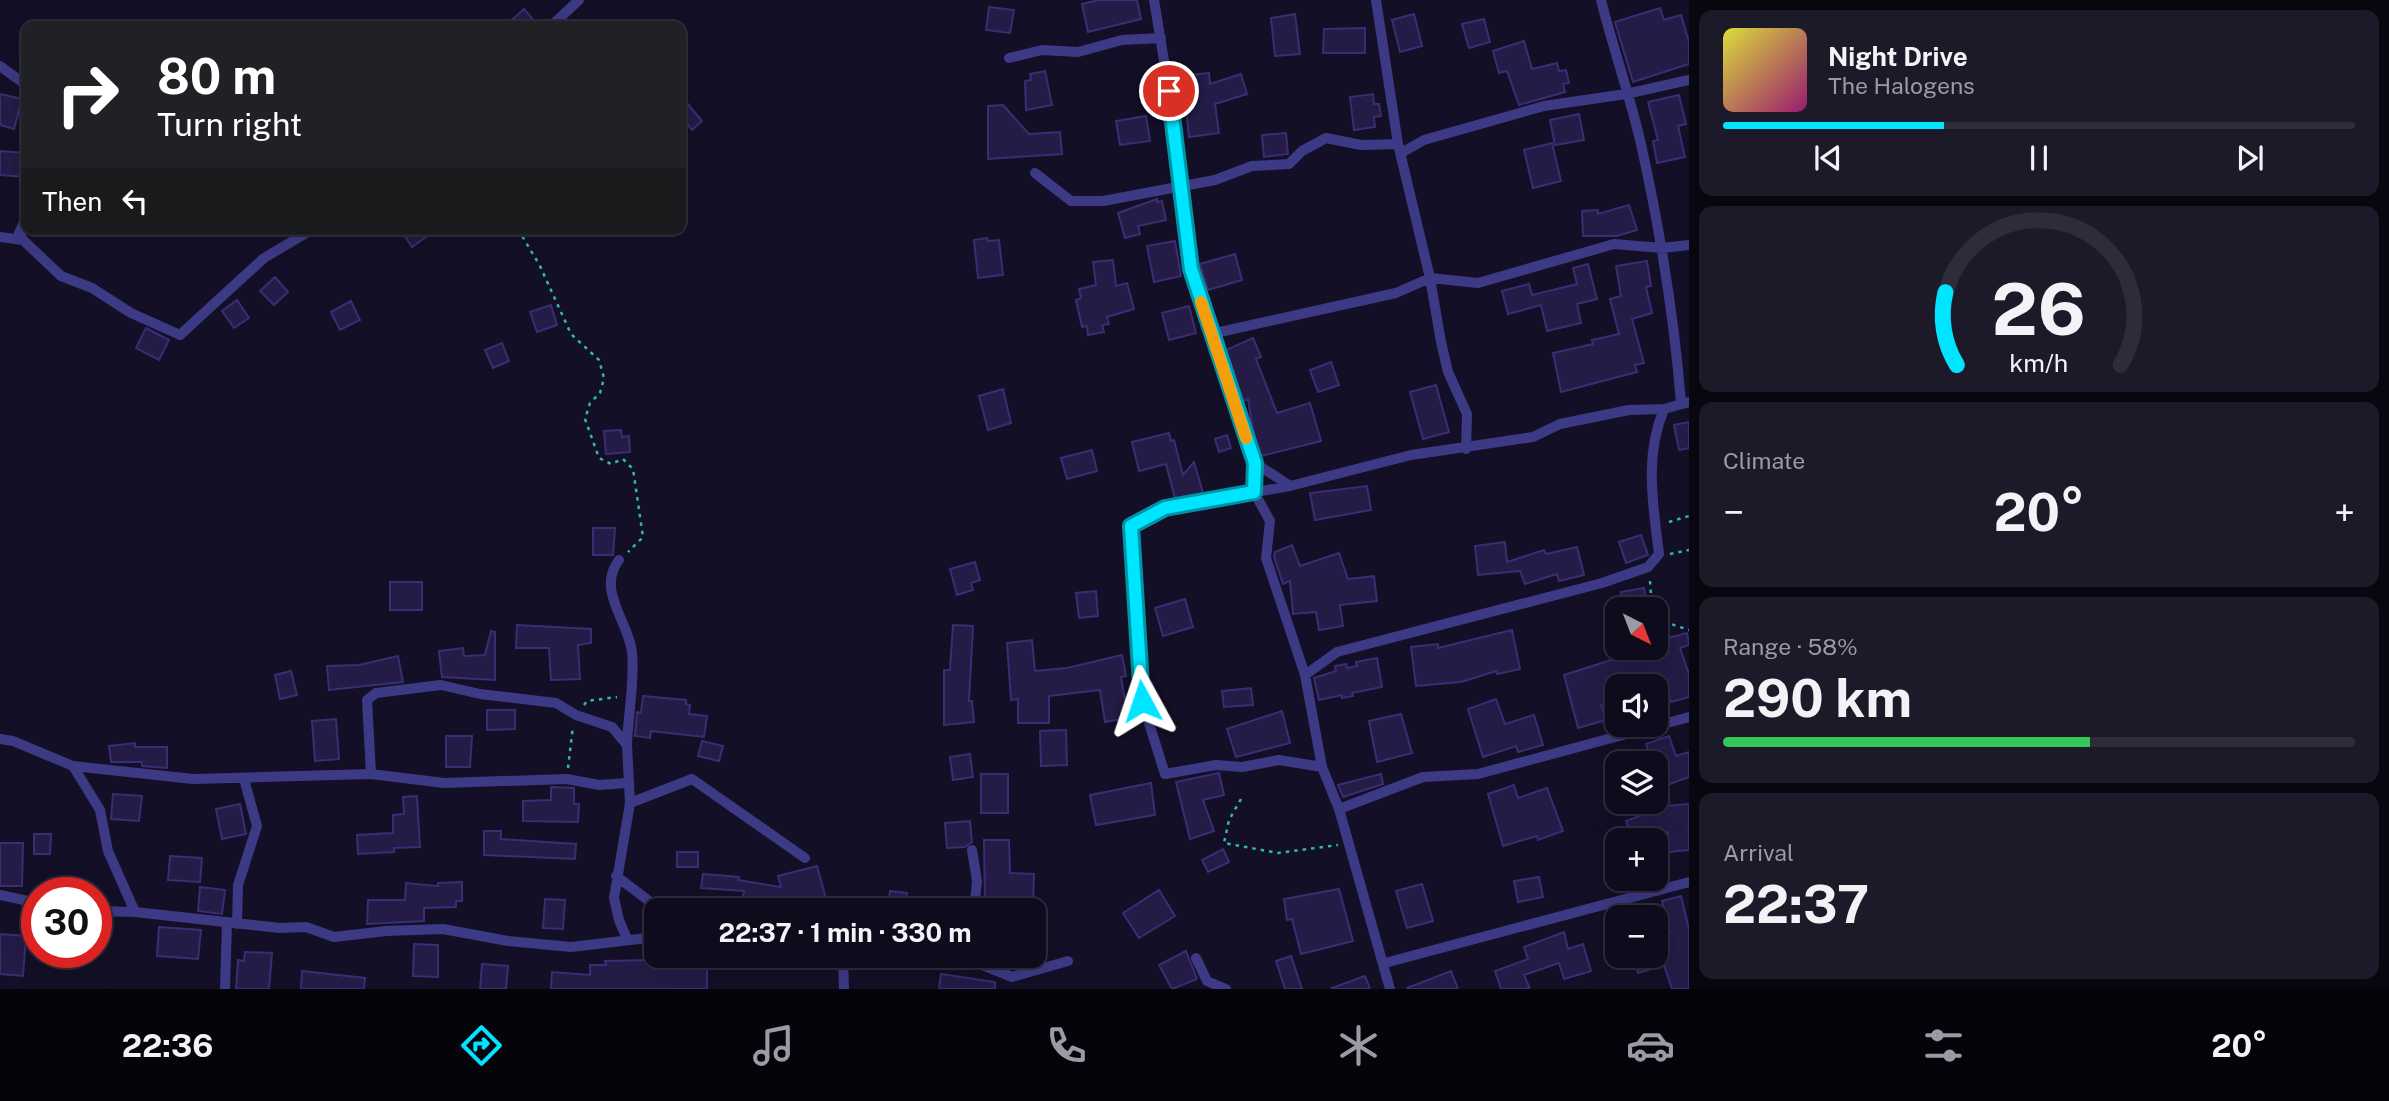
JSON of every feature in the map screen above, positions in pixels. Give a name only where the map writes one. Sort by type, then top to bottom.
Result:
[{"type":"street","points":[[556,21],[579,0]]},
{"type":"street","points":[[1154,0],[1191,269],[1255,463],[1254,492],[1270,521],[1266,558],[1305,675],[1322,767],[1339,809],[1385,963],[1390,989]]},
{"type":"street","points":[[1376,0],[1399,148],[1430,278],[1448,372],[1467,414],[1466,449]]},
{"type":"street","points":[[1322,767],[1279,760],[1242,767],[1216,765],[1165,774],[1142,701],[1131,526],[1165,508],[1290,486],[1410,455],[1466,449],[1533,437],[1560,424],[1629,410],[1664,409],[1685,402],[1674,314],[1640,142],[1601,0]]},
{"type":"street","points":[[1009,58],[1042,50],[1078,52],[1122,40],[1161,38]]},
{"type":"street","points":[[0,66],[21,81]]},
{"type":"street","points":[[1035,173],[1070,201],[1103,201],[1215,180],[1252,166],[1289,164],[1303,151],[1326,138],[1361,145],[1399,148],[1544,106],[1626,94],[1689,80]]},
{"type":"street","points":[[21,229],[19,233],[23,240],[61,276],[92,288],[131,313],[180,335],[264,258],[303,235]]},
{"type":"street","points":[[0,237],[23,240]]},
{"type":"street","points":[[1211,334],[1396,293],[1430,278],[1478,283],[1614,244],[1662,248],[1689,245]]},
{"type":"street","points":[[1305,675],[1337,652],[1602,583],[1648,567],[1659,554],[1650,472],[1654,433],[1664,409]]},
{"type":"street","points":[[1255,463],[1290,486]]},
{"type":"street","points":[[619,560],[610,577],[610,589],[632,650],[626,745],[630,803],[614,898],[618,920],[628,939]]},
{"type":"street","points":[[371,774],[367,700],[371,695],[441,685],[480,694],[556,703],[576,715],[612,727],[626,745]]},
{"type":"street","points":[[1339,809],[1423,778],[1478,774],[1689,717]]},
{"type":"street","points":[[0,739],[13,741],[73,766],[193,779],[371,774],[444,783],[567,779],[599,785],[627,783]]},
{"type":"street","points":[[73,766],[100,810],[108,851],[135,912]]},
{"type":"street","points":[[225,989],[238,885],[257,825],[244,779]]},
{"type":"street","points":[[630,803],[692,779],[805,858]]},
{"type":"street","points":[[972,850],[977,881],[975,898]]},
{"type":"street","points":[[616,876],[645,898]]},
{"type":"street","points":[[1385,963],[1689,883]]},
{"type":"street","points":[[0,895],[21,900]]},
{"type":"street","points":[[112,911],[306,927],[334,937],[386,931],[443,929],[508,941],[571,947],[644,938]]},
{"type":"street","points":[[1196,958],[1208,981],[1226,989]]},
{"type":"street","points":[[1046,967],[1068,961]]},
{"type":"street","points":[[840,968],[844,989]]},
{"type":"street","points":[[996,968],[1012,977],[1044,968]]},
{"type":"path","points":[[522,235],[540,266],[571,334],[598,360],[604,378],[600,393],[590,403],[585,419],[599,458],[611,464],[622,459],[633,469],[643,537],[619,560]]},
{"type":"path","points":[[1655,526],[1689,516]]},
{"type":"path","points":[[1659,554],[1689,550]]},
{"type":"path","points":[[1648,567],[1650,597]]},
{"type":"path","points":[[1668,623],[1689,630]]},
{"type":"path","points":[[1241,799],[1229,820],[1224,843],[1278,853],[1348,843]]},
{"type":"building","points":[[1099,0],[1137,0],[1141,19],[1088,32],[1082,4]]},
{"type":"building","points":[[989,7],[1014,10],[1010,33],[986,30]]},
{"type":"building","points":[[1660,8],[1664,20],[1681,15],[1689,42],[1689,64],[1633,82],[1615,22]]},
{"type":"building","points":[[524,9],[535,21],[511,21]]},
{"type":"building","points":[[1295,14],[1300,54],[1275,56],[1271,18]]},
{"type":"building","points":[[1414,14],[1422,46],[1400,52],[1392,20]]},
{"type":"building","points":[[1484,19],[1490,42],[1469,48],[1462,24]]},
{"type":"building","points":[[1365,28],[1365,53],[1323,53],[1324,29]]},
{"type":"building","points":[[1524,41],[1532,69],[1557,63],[1559,71],[1566,70],[1569,83],[1563,84],[1565,92],[1519,105],[1507,71],[1499,73],[1493,51]]},
{"type":"building","points":[[1045,71],[1052,105],[1026,110],[1025,81],[1031,80],[1030,74]]},
{"type":"building","points":[[1209,73],[1210,84],[1241,74],[1247,94],[1215,104],[1219,133],[1189,137],[1185,98],[1179,99],[1177,76]]},
{"type":"building","points":[[0,94],[21,99],[14,129],[0,125]]},
{"type":"building","points":[[1373,94],[1374,104],[1379,104],[1381,116],[1374,117],[1375,127],[1354,130],[1350,97]]},
{"type":"building","points":[[1679,95],[1686,124],[1678,126],[1685,157],[1657,163],[1653,141],[1658,140],[1648,102]]},
{"type":"building","points":[[686,102],[702,121],[692,130],[686,122]]},
{"type":"building","points":[[1003,105],[1029,134],[1060,132],[1062,154],[988,159],[988,106]]},
{"type":"building","points":[[1579,114],[1584,140],[1555,145],[1550,120]]},
{"type":"building","points":[[1146,116],[1150,141],[1120,145],[1116,121]]},
{"type":"building","points":[[1286,133],[1288,154],[1264,157],[1262,135]]},
{"type":"building","points":[[1552,143],[1561,181],[1533,188],[1524,150]]},
{"type":"building","points":[[0,151],[21,153],[21,177],[0,175]]},
{"type":"building","points":[[1157,199],[1157,202],[1162,201],[1166,220],[1138,226],[1140,234],[1125,238],[1118,213]]},
{"type":"building","points":[[1629,205],[1637,230],[1617,236],[1583,236],[1582,211],[1598,210],[1598,214]]},
{"type":"building","points":[[404,235],[429,235],[412,247]]},
{"type":"building","points":[[987,238],[988,241],[999,240],[1003,275],[978,278],[974,240]]},
{"type":"building","points":[[1175,241],[1181,276],[1154,282],[1147,246]]},
{"type":"building","points":[[1235,254],[1242,280],[1208,290],[1200,264]]},
{"type":"building","points":[[1113,260],[1116,286],[1127,283],[1134,309],[1107,317],[1109,324],[1102,325],[1104,332],[1088,335],[1087,326],[1082,327],[1076,300],[1081,298],[1079,289],[1096,285],[1093,262]]},
{"type":"building","points":[[1647,261],[1651,286],[1646,287],[1652,313],[1632,319],[1644,363],[1635,365],[1637,372],[1561,392],[1553,353],[1593,344],[1592,340],[1619,334],[1610,299],[1621,296],[1616,266]]},
{"type":"building","points":[[1588,264],[1597,299],[1577,304],[1581,323],[1547,331],[1541,305],[1508,314],[1502,291],[1529,284],[1532,295],[1577,284],[1573,268]]},
{"type":"building","points":[[275,277],[288,292],[274,305],[260,291]]},
{"type":"building","points":[[237,300],[249,318],[234,328],[222,311]]},
{"type":"building","points":[[351,301],[360,320],[340,330],[331,312]]},
{"type":"building","points":[[551,305],[557,325],[537,332],[530,312]]},
{"type":"building","points":[[1189,306],[1196,333],[1169,340],[1162,313]]},
{"type":"building","points":[[146,328],[169,340],[159,360],[136,348]]},
{"type":"building","points":[[1253,338],[1261,357],[1256,359],[1277,413],[1310,403],[1321,441],[1261,456],[1253,431],[1248,399],[1243,401],[1226,350]]},
{"type":"building","points":[[502,343],[509,361],[493,368],[485,350]]},
{"type":"building","points":[[1331,362],[1339,385],[1318,392],[1310,370]]},
{"type":"building","points":[[1436,385],[1449,432],[1423,439],[1410,392]]},
{"type":"building","points":[[1003,389],[1011,423],[988,430],[979,396]]},
{"type":"building","points":[[1689,422],[1689,448],[1679,450],[1674,425]]},
{"type":"building","points":[[621,430],[622,437],[629,436],[630,452],[606,454],[604,431]]},
{"type":"building","points":[[1169,433],[1171,441],[1174,440],[1183,475],[1194,462],[1203,493],[1175,498],[1166,464],[1139,471],[1132,442]]},
{"type":"building","points":[[1227,435],[1231,448],[1219,452],[1215,439]]},
{"type":"building","points":[[1092,450],[1097,471],[1067,479],[1061,458]]},
{"type":"building","points":[[1367,486],[1371,510],[1315,520],[1310,493]]},
{"type":"building","points":[[593,528],[615,528],[613,555],[593,555]]},
{"type":"building","points":[[1641,535],[1648,555],[1626,563],[1619,542]]},
{"type":"building","points":[[1505,542],[1507,562],[1544,550],[1546,554],[1577,547],[1584,575],[1559,581],[1557,574],[1525,584],[1520,571],[1478,575],[1475,546]]},
{"type":"building","points":[[1292,545],[1300,566],[1339,553],[1348,579],[1374,576],[1377,601],[1340,605],[1343,626],[1319,630],[1316,612],[1293,614],[1290,581],[1283,584],[1274,557],[1275,552]]},
{"type":"building","points":[[975,562],[980,580],[971,583],[973,590],[957,595],[950,569]]},
{"type":"building","points":[[390,582],[422,582],[422,610],[390,610]]},
{"type":"building","points":[[1644,588],[1646,597],[1622,597],[1621,592]]},
{"type":"building","points":[[1096,591],[1098,616],[1079,618],[1076,593]]},
{"type":"building","points":[[1185,599],[1193,627],[1163,636],[1155,608]]},
{"type":"building","points":[[517,625],[591,629],[591,643],[578,645],[580,679],[551,680],[549,648],[516,648]]},
{"type":"building","points":[[953,625],[973,626],[969,701],[972,701],[974,722],[944,725],[944,670],[950,670]]},
{"type":"building","points":[[1512,630],[1520,669],[1497,674],[1496,671],[1461,682],[1416,686],[1411,647],[1438,644],[1438,648]]},
{"type":"building","points":[[491,631],[495,632],[495,680],[442,677],[439,651],[463,648],[464,656],[485,655]]},
{"type":"building","points":[[1687,633],[1689,645],[1680,648],[1689,674],[1689,697],[1671,702],[1668,674],[1605,674],[1605,704],[1601,705],[1605,720],[1578,728],[1564,675],[1611,660],[1668,660],[1668,638]]},
{"type":"building","points":[[1032,640],[1035,671],[1067,668],[1122,655],[1126,676],[1121,677],[1128,718],[1105,722],[1100,690],[1049,696],[1049,723],[1018,723],[1018,699],[1011,700],[1007,643]]},
{"type":"building","points":[[398,656],[403,682],[329,690],[327,666],[359,665]]},
{"type":"building","points":[[1377,658],[1382,687],[1352,693],[1353,696],[1342,698],[1342,695],[1319,700],[1314,678],[1336,671],[1335,666],[1346,664],[1347,668],[1357,666],[1356,662]]},
{"type":"building","points":[[291,671],[297,695],[280,699],[275,675]]},
{"type":"building","points":[[1251,688],[1253,705],[1224,707],[1222,691]]},
{"type":"building","points":[[643,696],[686,700],[686,704],[690,705],[689,714],[707,716],[704,737],[651,731],[650,738],[635,736],[637,712],[641,713]]},
{"type":"building","points":[[1496,699],[1505,724],[1534,715],[1543,745],[1518,752],[1516,746],[1483,757],[1468,709]]},
{"type":"building","points":[[487,710],[515,710],[515,729],[487,730]]},
{"type":"building","points":[[1282,711],[1290,743],[1236,757],[1227,729]]},
{"type":"building","points":[[1401,714],[1412,753],[1377,762],[1369,721]]},
{"type":"building","points":[[336,719],[339,759],[315,761],[312,721]]},
{"type":"building","points":[[1066,730],[1067,765],[1041,766],[1040,731]]},
{"type":"building","points":[[446,736],[472,736],[470,767],[446,767]]},
{"type":"building","points":[[1668,736],[1676,756],[1689,752],[1689,777],[1668,785],[1668,751],[1649,751],[1646,744]]},
{"type":"building","points":[[702,741],[723,746],[719,761],[698,756]]},
{"type":"building","points":[[135,743],[135,747],[167,747],[167,768],[142,766],[142,762],[111,762],[109,746]]},
{"type":"building","points":[[970,754],[973,777],[953,780],[950,757]]},
{"type":"building","points":[[1219,773],[1224,795],[1203,800],[1214,831],[1190,839],[1176,782]]},
{"type":"building","points":[[981,774],[1008,774],[1008,813],[981,813]]},
{"type":"building","points":[[1381,774],[1383,784],[1343,797],[1338,785]]},
{"type":"building","points":[[1151,783],[1155,815],[1096,825],[1090,795]]},
{"type":"building","points":[[1514,785],[1518,798],[1547,788],[1563,831],[1538,840],[1537,836],[1503,846],[1488,794]]},
{"type":"building","points":[[551,787],[574,788],[574,804],[579,804],[578,822],[523,821],[523,801],[551,800]]},
{"type":"building","points":[[113,794],[142,796],[139,821],[111,819]]},
{"type":"building","points":[[417,796],[420,847],[358,854],[357,835],[393,833],[393,815],[404,814],[403,797]]},
{"type":"building","points":[[240,804],[246,834],[222,839],[216,809]]},
{"type":"building","points":[[1689,804],[1689,850],[1669,852],[1668,828],[1629,828],[1626,821],[1644,814],[1668,814],[1668,806]]},
{"type":"building","points":[[970,821],[972,842],[965,847],[947,848],[945,823]]},
{"type":"building","points":[[484,831],[501,831],[501,839],[576,844],[575,859],[484,855]]},
{"type":"building","points":[[34,834],[51,834],[50,854],[34,854]]},
{"type":"building","points":[[984,840],[1009,840],[1010,873],[1034,874],[1033,898],[985,898]]},
{"type":"building","points":[[0,843],[23,843],[21,886],[0,886]]},
{"type":"building","points":[[1223,849],[1229,862],[1208,872],[1202,860]]},
{"type":"building","points":[[677,852],[698,852],[698,867],[677,867]]},
{"type":"building","points":[[170,856],[202,858],[200,882],[168,880]]},
{"type":"building","points":[[817,866],[826,898],[743,898],[744,891],[701,888],[703,874],[739,877],[738,880],[781,887],[778,876]]},
{"type":"building","points":[[1539,877],[1543,897],[1518,902],[1514,881]]},
{"type":"building","points":[[462,882],[462,901],[456,901],[456,907],[424,908],[424,921],[367,924],[368,900],[405,900],[406,883],[438,886],[438,883]]},
{"type":"building","points":[[1422,884],[1433,921],[1407,928],[1396,891]]},
{"type":"building","points":[[200,887],[225,890],[222,914],[198,911]]},
{"type":"building","points":[[1339,889],[1353,941],[1301,954],[1292,919],[1287,920],[1284,899]]},
{"type":"building","points":[[1159,890],[1175,916],[1139,938],[1123,913]]},
{"type":"building","points":[[890,891],[907,893],[906,898],[889,898]]},
{"type":"building","points":[[1681,896],[1689,929],[1689,989],[1672,989],[1665,968],[1668,968],[1670,932],[1668,905],[1663,905],[1662,901]]},
{"type":"building","points":[[545,899],[565,900],[563,929],[543,928]]},
{"type":"building","points":[[159,927],[201,930],[198,959],[157,956]]},
{"type":"building","points":[[1564,932],[1568,949],[1583,944],[1591,971],[1564,979],[1559,963],[1524,975],[1530,989],[1501,989],[1495,971],[1528,959],[1524,947]]},
{"type":"building","points":[[0,934],[21,936],[23,976],[0,974]]},
{"type":"building","points":[[414,944],[438,945],[438,977],[413,976]]},
{"type":"building","points":[[1186,951],[1197,979],[1172,989],[1159,965]]},
{"type":"building","points":[[245,952],[272,953],[269,989],[236,989],[238,960],[244,961]]},
{"type":"building","points":[[1291,956],[1302,989],[1285,989],[1276,961]]},
{"type":"building","points":[[644,960],[644,968],[707,968],[707,989],[551,989],[552,972],[590,975],[590,965],[606,965],[605,961]]},
{"type":"building","points":[[482,964],[508,966],[506,989],[480,989]]},
{"type":"building","points":[[1637,968],[1654,968],[1638,973]]},
{"type":"building","points":[[302,971],[365,978],[364,989],[301,989]]},
{"type":"building","points":[[1451,971],[1458,989],[1407,989],[1407,988]]},
{"type":"building","points":[[941,974],[995,982],[995,989],[939,989]]},
{"type":"building","points":[[1365,976],[1370,989],[1332,988]]},
{"type":"slow traffic","points":[[1201,302],[1246,438]]},
{"type":"route","points":[[1142,701],[1135,629],[1131,526],[1165,508],[1254,492],[1255,463],[1191,269],[1169,91]]}]
